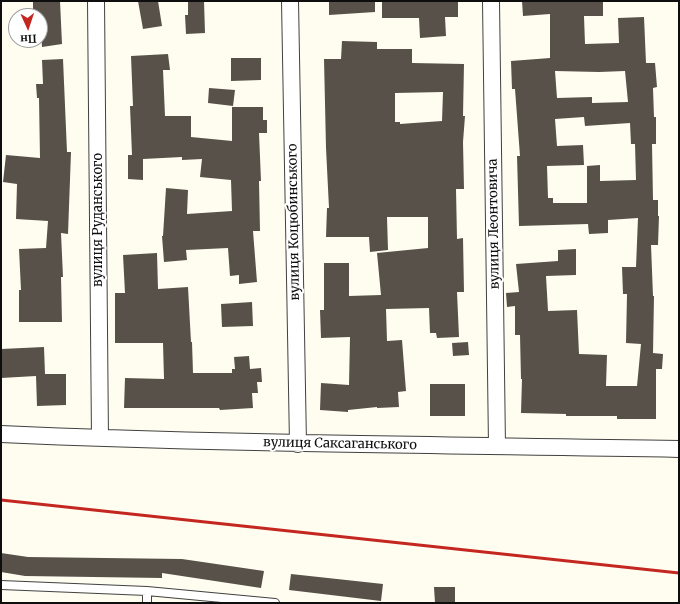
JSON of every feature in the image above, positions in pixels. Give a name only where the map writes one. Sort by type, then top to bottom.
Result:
[{"type":"street","name":"вулиця Руданського","points":[[96,1],[100,438]]},
{"type":"street","name":"вулиця Коцюбинського","points":[[290,1],[298,444]]},
{"type":"street","name":"вулиця Леонтовича","points":[[491,1],[497,446]]},
{"type":"street","name":"вулиця Саксаганського","points":[[1,434],[298,444],[679,450]]},
{"type":"lane","points":[[1,585],[147,591],[275,603]]},
{"type":"lane","points":[[147,591],[147,603]]},
{"type":"building","points":[[33,1],[60,1],[62,44],[48,46],[48,8],[33,8]]},
{"type":"building","points":[[138,1],[158,1],[162,26],[143,29]]},
{"type":"building","points":[[188,1],[204,1],[205,33],[186,34],[185,15],[188,15]]},
{"type":"building","points":[[329,1],[375,1],[375,12],[329,15]]},
{"type":"building","points":[[382,1],[458,1],[458,17],[445,17],[446,36],[420,38],[419,18],[382,18]]},
{"type":"building","points":[[522,1],[603,1],[603,16],[584,16],[585,44],[619,43],[618,18],[644,17],[646,63],[655,63],[657,87],[653,88],[654,117],[656,117],[656,144],[652,144],[653,200],[658,200],[659,216],[658,245],[651,245],[654,296],[653,353],[663,354],[662,369],[656,369],[656,419],[617,419],[617,416],[566,416],[566,414],[521,413],[522,379],[520,335],[515,335],[515,306],[507,307],[506,293],[519,292],[516,264],[558,261],[558,250],[576,249],[576,275],[546,276],[548,311],[577,310],[579,354],[607,355],[606,386],[637,386],[641,344],[626,343],[627,294],[623,294],[622,267],[636,267],[638,218],[608,220],[608,233],[589,234],[588,224],[519,226],[517,156],[520,156],[515,89],[512,89],[511,61],[550,58],[550,14],[523,16]],"holes":[[[555,71],[625,71],[628,102],[592,103],[592,97],[557,98]],[[584,117],[585,126],[630,123],[631,144],[635,144],[636,180],[600,181],[600,165],[587,166],[587,203],[553,203],[553,198],[548,198],[547,166],[584,165],[583,145],[557,146],[555,119]]]},
{"type":"building","points":[[342,41],[377,42],[377,49],[412,49],[412,63],[464,64],[464,189],[456,189],[457,239],[463,238],[464,292],[457,292],[459,337],[437,338],[436,333],[430,333],[429,308],[386,309],[387,341],[402,340],[406,391],[398,392],[399,407],[377,407],[348,410],[348,412],[320,410],[321,383],[349,385],[350,337],[321,338],[320,310],[324,310],[324,263],[349,263],[349,296],[381,295],[377,253],[428,248],[428,217],[387,217],[388,250],[370,252],[369,237],[326,237],[327,208],[329,208],[324,59],[341,59]],"holes":[[[443,92],[442,121],[400,124],[400,122],[395,122],[395,93]]]},
{"type":"building","points":[[168,54],[170,70],[163,70],[165,116],[191,116],[191,137],[232,141],[232,107],[263,107],[263,120],[267,120],[267,133],[259,133],[261,181],[259,181],[260,231],[253,231],[257,282],[239,284],[239,275],[230,276],[228,248],[186,250],[187,260],[164,262],[162,236],[166,188],[188,190],[187,214],[232,211],[231,180],[200,177],[202,159],[182,160],[182,157],[143,159],[143,180],[128,179],[128,155],[132,155],[130,106],[133,106],[131,56]]},
{"type":"building","points":[[231,58],[261,58],[261,80],[231,81]]},
{"type":"building","points":[[63,59],[67,152],[71,152],[68,234],[61,233],[63,277],[61,277],[62,322],[19,322],[19,290],[21,290],[19,249],[46,248],[48,221],[16,219],[17,184],[3,182],[6,155],[40,158],[39,98],[37,98],[36,84],[43,84],[42,60]]},
{"type":"building","points":[[209,88],[235,90],[233,106],[208,103]]},
{"type":"building","points":[[157,253],[158,289],[188,287],[193,373],[232,373],[232,369],[235,369],[234,357],[249,356],[250,369],[261,368],[262,382],[257,382],[258,393],[252,393],[253,408],[220,410],[219,408],[124,408],[125,378],[164,379],[163,343],[115,343],[115,293],[125,293],[123,255]]},
{"type":"building","points":[[252,302],[253,326],[222,327],[221,304]]},
{"type":"building","points":[[468,342],[469,355],[453,356],[452,343]]},
{"type":"building","points":[[44,347],[45,374],[66,374],[66,405],[37,406],[36,376],[1,378],[1,349]]},
{"type":"building","points":[[430,384],[465,384],[465,416],[430,416]]},
{"type":"building","points":[[1,553],[28,557],[182,559],[264,571],[261,588],[162,573],[162,578],[25,576],[1,572]]},
{"type":"building","points":[[291,574],[383,584],[381,601],[289,590]]},
{"type":"building","points":[[434,587],[455,587],[455,603],[435,603]]},
{"type":"railway","points":[[1,500],[679,573]]}]
